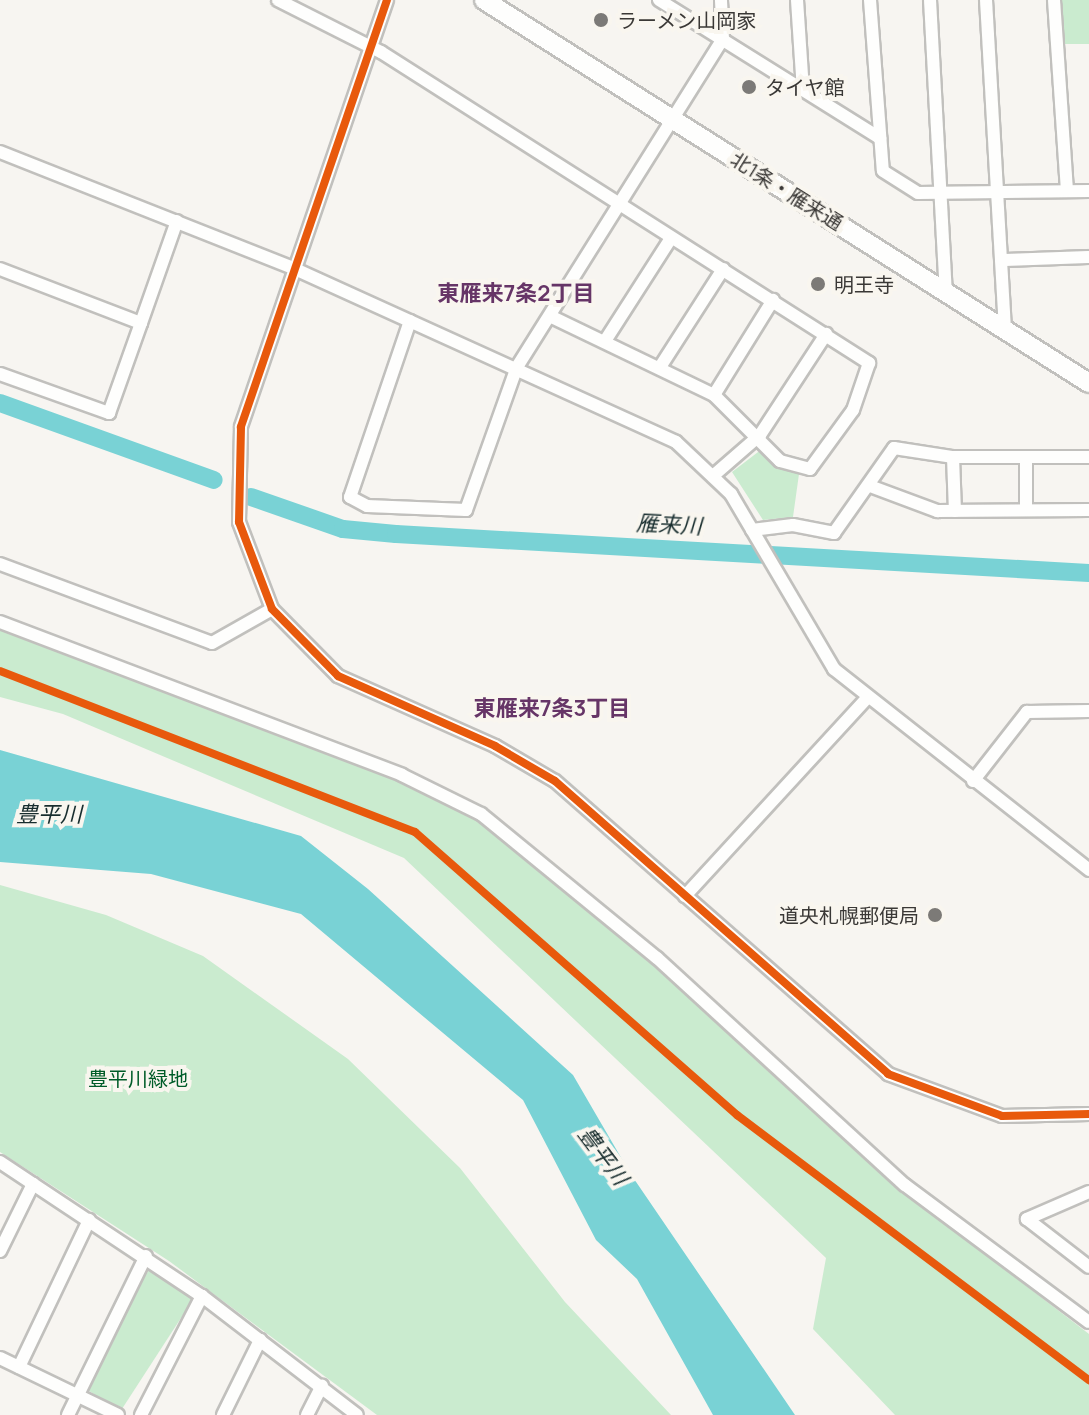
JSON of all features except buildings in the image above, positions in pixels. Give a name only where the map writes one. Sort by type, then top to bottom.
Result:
[{"type":"highway","name":"北1条・雁来通","points":[[484,0],[1089,383]]},
{"type":"street","points":[[278,0],[370,47],[869,363],[853,410],[810,469],[780,461],[760,435],[714,395],[662,364],[550,316]]},
{"type":"street","points":[[387,0],[295,269],[237,452],[239,522],[272,609],[338,676],[540,771],[888,1074],[1002,1116],[1089,1114]]},
{"type":"street","points":[[659,0],[880,138]]},
{"type":"street","points":[[410,321],[350,497],[367,506],[466,510],[517,367],[723,39],[721,0]]},
{"type":"street","points":[[797,0],[803,90]]},
{"type":"street","points":[[870,0],[883,171],[918,193],[1089,191]]},
{"type":"street","points":[[930,0],[944,193],[946,292]]},
{"type":"street","points":[[986,0],[1004,260],[1005,329]]},
{"type":"street","points":[[1054,0],[1067,191]]},
{"type":"street","points":[[0,152],[295,269],[644,423],[714,475],[755,535],[819,650],[866,699],[1089,870]]},
{"type":"street","points":[[0,374],[109,413],[177,221]]},
{"type":"street","points":[[605,341],[671,238]]},
{"type":"street","points":[[1004,260],[1089,257]]},
{"type":"street","points":[[0,269],[141,323]]},
{"type":"street","points":[[662,364],[723,269]]},
{"type":"street","points":[[714,395],[773,300]]},
{"type":"street","points":[[714,475],[760,435],[826,334]]},
{"type":"street","points":[[755,535],[793,525],[834,533],[894,448],[953,457],[1089,457]]},
{"type":"street","points":[[953,457],[955,511]]},
{"type":"street","points":[[1026,459],[1026,510]]},
{"type":"street","points":[[870,486],[955,511],[1089,510]]},
{"type":"street","points":[[0,564],[212,643],[272,609]]},
{"type":"street","points":[[0,622],[402,775],[481,814],[657,958],[926,1203],[1089,1322]]},
{"type":"street","points":[[685,896],[866,699]]},
{"type":"street","points":[[973,781],[1027,712],[1089,711]]},
{"type":"street","points":[[0,1162],[146,1256],[357,1415]]},
{"type":"street","points":[[0,1251],[33,1184]]},
{"type":"street","points":[[1087,1263],[1027,1219],[1089,1192]]},
{"type":"street","points":[[19,1367],[89,1220]]},
{"type":"street","points":[[68,1415],[146,1256]]},
{"type":"street","points":[[141,1415],[202,1296]]},
{"type":"street","points":[[223,1415],[260,1340]]},
{"type":"street","points":[[0,1358],[118,1415]]},
{"type":"street","points":[[307,1415],[322,1386]]},
{"type":"green space","points":[[1061,0],[1089,0],[1089,44],[1061,44]]},
{"type":"green space","points":[[762,449],[777,467],[799,474],[793,517],[763,520],[732,472]]},
{"type":"green space","points":[[0,628],[381,773],[475,819],[557,876],[897,1187],[1089,1334],[1089,1415],[895,1415],[813,1329],[826,1258],[404,858],[63,714],[0,697]]},
{"type":"green space","name":"豊平川緑地","points":[[0,885],[106,915],[203,956],[348,1059],[460,1168],[565,1302],[671,1415],[377,1415],[169,1261],[0,1152]]},
{"type":"green space","points":[[149,1270],[193,1299],[120,1411],[76,1382]]},
{"type":"water","name":"豊平川","points":[[0,750],[301,836],[368,889],[573,1075],[630,1173],[795,1415],[713,1415],[637,1279],[596,1240],[523,1100],[301,914],[151,874],[0,862]]},
{"type":"waterway","name":"雁来川","points":[[0,403],[214,480]]},
{"type":"waterway","name":"雁来川","points":[[251,497],[343,529],[396,534],[1089,573]]},
{"type":"cycle path","points":[[387,0],[241,427],[239,522],[272,609],[338,676],[495,746],[555,781],[888,1074],[1002,1116],[1089,1114]]},
{"type":"cycle path","points":[[0,671],[415,832],[737,1115],[1089,1380]]},
{"type":"place","name":"ラーメン山岡家","points":[[601,20]]},
{"type":"place","name":"タイヤ館","points":[[749,87]]},
{"type":"place","name":"明王寺","points":[[818,284]]},
{"type":"place","name":"道央札幌郵便局","points":[[935,915]]},
{"type":"district","name":"東雁来7条2丁目","points":[[516,294]]},
{"type":"district","name":"東雁来7条3丁目","points":[[552,709]]}]
